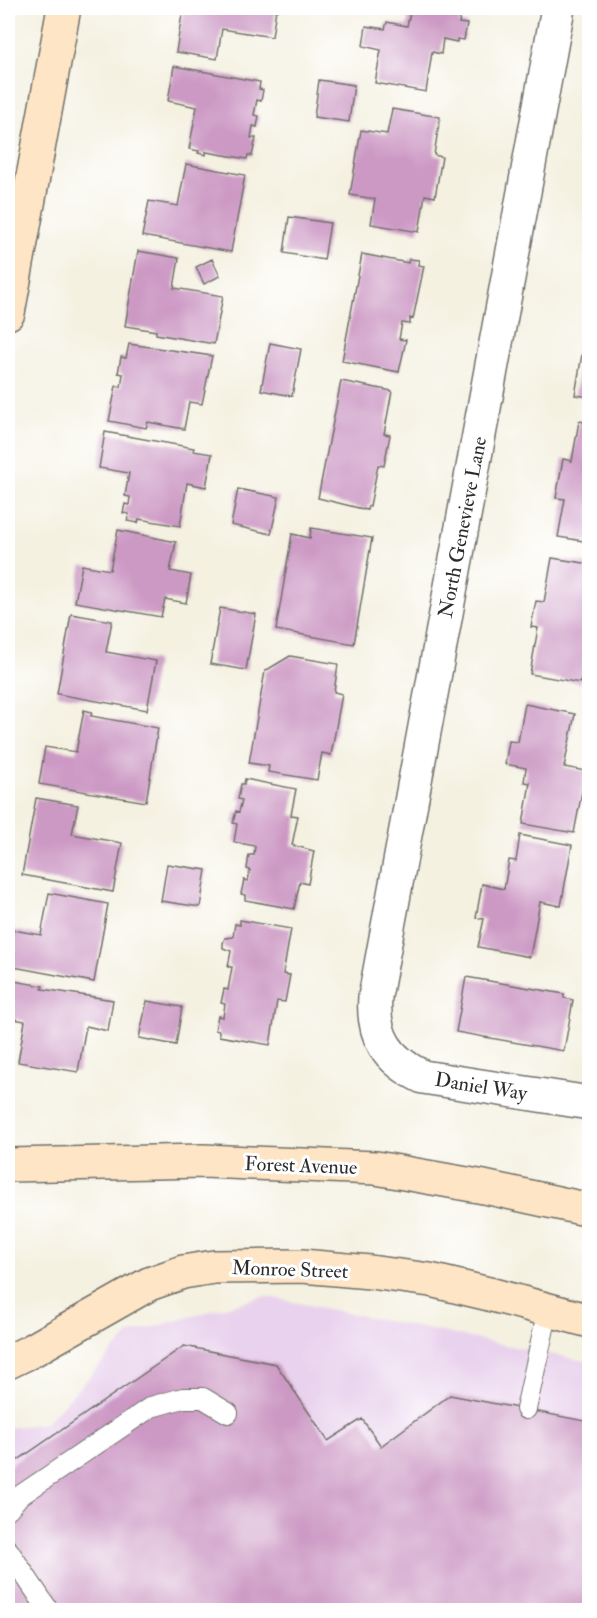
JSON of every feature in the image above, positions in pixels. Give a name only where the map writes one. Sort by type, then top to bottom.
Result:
[{"type":"main road","points":[[8,313],[64,8]]},
{"type":"main road","name":"Forest Avenue","points":[[8,1165],[204,1161],[376,1168],[484,1187],[590,1210]]},
{"type":"main road","name":"Monroe Street","points":[[8,1362],[149,1284],[183,1272],[214,1267],[302,1266],[430,1280],[590,1321]]},
{"type":"street","name":"North Genevieve Lane","points":[[384,1046],[377,1031],[374,1014],[375,997],[558,8]]},
{"type":"street","name":"Daniel Way","points":[[384,1046],[401,1065],[423,1077],[590,1103]]},
{"type":"lane","points":[[526,1409],[548,1310]]},
{"type":"lane","points":[[8,1509],[18,1497],[151,1407],[183,1398],[203,1398],[228,1413]]},
{"type":"lane","points":[[8,1550],[47,1608]]},
{"type":"shaded area","points":[[264,1296],[589,1362],[589,1610],[8,1610],[8,1428],[46,1423],[129,1334]]},
{"type":"building","points":[[183,8],[279,8],[279,10],[276,9],[272,37],[222,29],[217,59],[176,52]]},
{"type":"building","points":[[411,8],[462,8],[459,23],[467,24],[464,40],[457,39],[457,42],[443,39],[441,54],[432,52],[426,92],[375,83],[381,50],[363,46],[366,26],[385,29],[387,22],[407,26]]},
{"type":"building","points":[[174,66],[260,82],[259,89],[263,90],[261,101],[257,100],[254,115],[259,116],[257,127],[253,126],[251,138],[256,138],[252,156],[248,155],[247,159],[206,152],[206,155],[189,149],[197,107],[168,101]]},
{"type":"building","points":[[319,80],[354,85],[349,122],[314,117]]},
{"type":"building","points":[[392,109],[440,117],[434,155],[442,157],[435,197],[425,195],[419,232],[371,224],[375,199],[350,195],[361,130],[387,134]]},
{"type":"building","points":[[186,164],[245,175],[231,252],[142,236],[149,201],[178,206]]},
{"type":"building","points":[[289,217],[330,223],[324,260],[284,253]]},
{"type":"building","points":[[138,251],[179,258],[174,288],[223,296],[214,344],[125,326]]},
{"type":"building","points":[[362,254],[408,263],[409,259],[419,260],[418,265],[424,266],[413,319],[410,318],[410,324],[402,323],[399,339],[406,340],[399,372],[342,361]]},
{"type":"building","points":[[212,259],[220,276],[204,284],[196,267]]},
{"type":"building","points":[[586,331],[590,331],[590,397],[575,395]]},
{"type":"building","points":[[270,343],[301,349],[292,396],[261,390]]},
{"type":"building","points":[[129,344],[212,356],[202,404],[189,402],[184,429],[148,422],[146,428],[109,421],[116,386],[121,387],[123,374],[118,373],[121,357],[126,358]]},
{"type":"building","points":[[341,381],[392,391],[384,434],[390,435],[384,466],[378,465],[370,506],[367,510],[318,498]]},
{"type":"building","points":[[579,421],[590,423],[590,542],[558,537],[565,499],[556,498],[563,459],[572,461]]},
{"type":"building","points":[[105,432],[194,448],[193,451],[212,454],[206,487],[187,483],[180,526],[139,519],[138,523],[127,521],[129,514],[123,513],[125,504],[129,505],[130,497],[125,496],[129,473],[99,468]]},
{"type":"building","points":[[238,489],[279,497],[271,534],[231,525]]},
{"type":"building","points":[[311,528],[372,538],[354,644],[276,630],[292,534],[310,538]]},
{"type":"building","points":[[118,530],[176,542],[170,571],[191,575],[186,603],[165,599],[161,617],[75,602],[82,565],[110,570]]},
{"type":"building","points":[[552,558],[590,564],[590,633],[580,683],[530,674],[538,628],[531,627],[536,601],[544,602]]},
{"type":"building","points":[[220,608],[256,614],[246,670],[210,664]]},
{"type":"building","points":[[71,614],[112,621],[106,652],[156,661],[147,710],[57,694]]},
{"type":"building","points":[[290,656],[338,664],[334,692],[342,694],[331,755],[322,753],[317,780],[268,772],[269,766],[249,763],[265,671]]},
{"type":"building","points":[[525,704],[575,714],[564,767],[586,771],[574,833],[523,824],[530,783],[524,782],[526,768],[505,764],[509,741],[518,742]]},
{"type":"building","points":[[84,710],[92,712],[91,716],[158,728],[146,802],[39,784],[45,747],[76,752]]},
{"type":"building","points":[[245,779],[296,789],[291,815],[298,816],[292,845],[314,851],[308,884],[300,882],[294,909],[245,900],[245,895],[241,894],[244,880],[248,881],[249,855],[254,855],[255,846],[234,842],[237,824],[233,823],[236,811],[239,812],[242,800],[238,799],[241,784],[244,784]]},
{"type":"building","points":[[36,798],[78,805],[72,834],[122,843],[113,892],[22,875]]},
{"type":"building","points":[[520,835],[572,845],[561,906],[540,902],[530,957],[478,947],[484,919],[476,918],[482,884],[504,889],[509,860],[516,861]]},
{"type":"building","points":[[167,864],[206,870],[200,907],[161,901]]},
{"type":"building","points":[[49,893],[108,904],[94,982],[8,966],[13,930],[41,935]]},
{"type":"building","points":[[240,920],[291,929],[283,974],[290,975],[285,1002],[277,1001],[270,1045],[219,1036],[219,1031],[215,1030],[218,1016],[223,1017],[225,1004],[221,1003],[224,989],[228,990],[232,967],[228,967],[231,951],[223,948],[223,943],[225,938],[233,937],[235,924],[240,925]]},
{"type":"building","points":[[466,977],[564,994],[564,998],[573,1000],[564,1051],[456,1032]]},
{"type":"building","points":[[8,980],[43,986],[42,989],[113,1000],[108,1031],[86,1026],[78,1072],[18,1062],[25,1021],[8,1018]]},
{"type":"building","points":[[147,1001],[182,1007],[176,1045],[139,1038]]},
{"type":"building","points":[[184,1346],[276,1364],[328,1441],[362,1419],[381,1446],[450,1395],[590,1422],[590,1610],[8,1610],[8,1467]]}]
